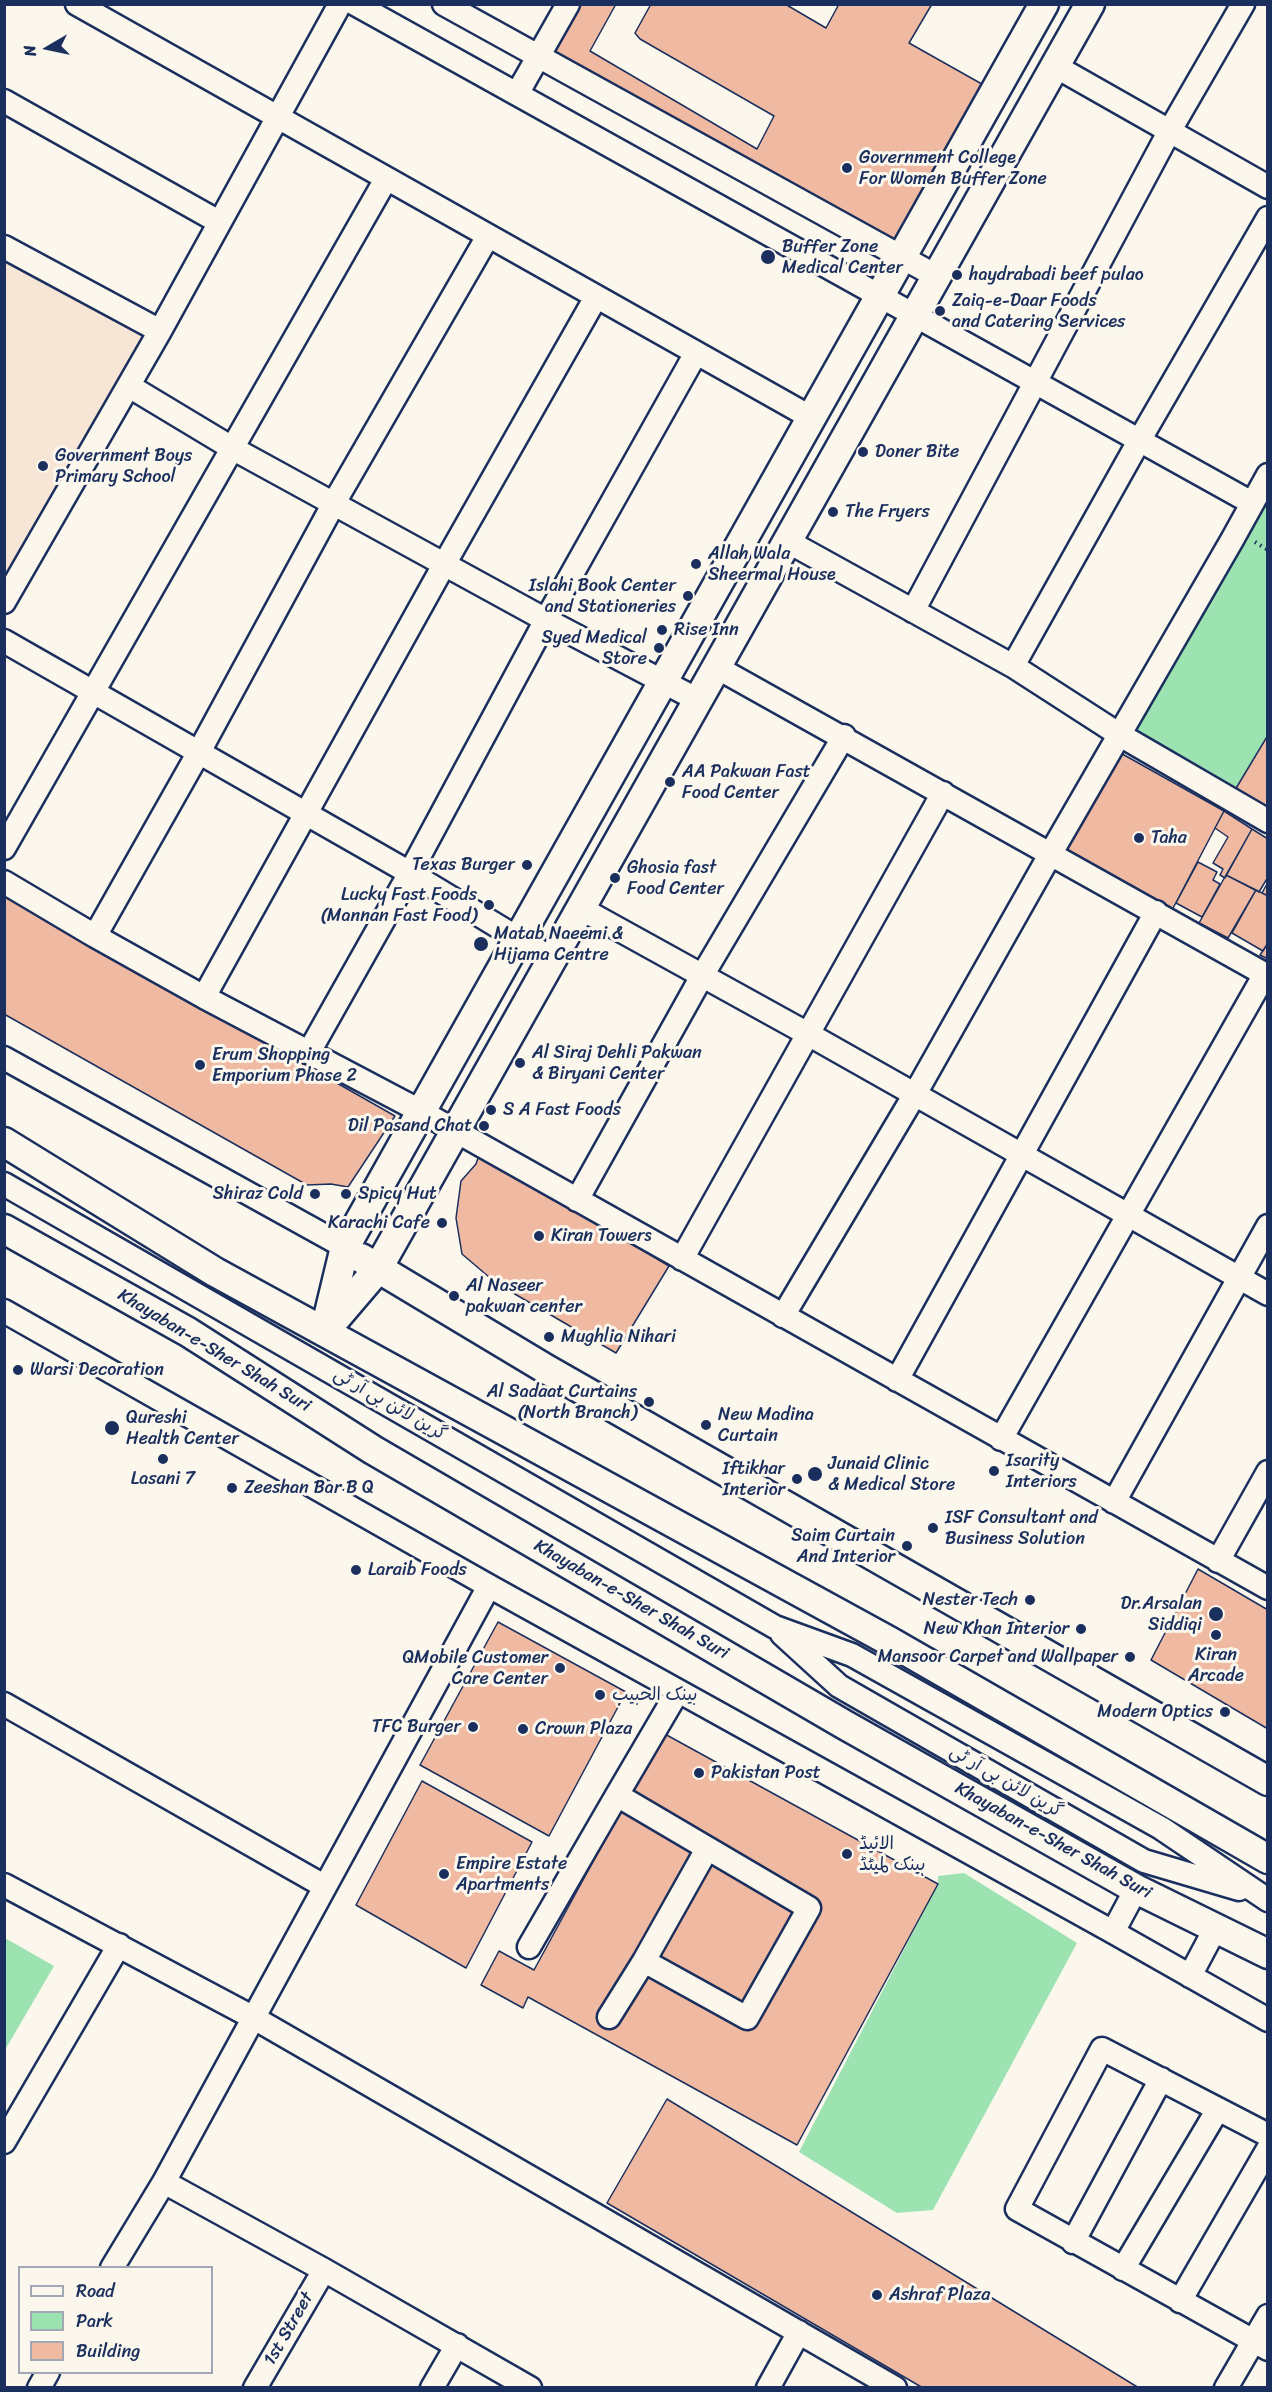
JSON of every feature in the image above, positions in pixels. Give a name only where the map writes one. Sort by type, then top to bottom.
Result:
[{"type":"main road","points":[[325,1331],[345,1247],[812,418],[870,292],[892,251],[1044,4]]},
{"type":"main road","points":[[325,1331],[377,1270],[1090,4]]},
{"type":"main road","points":[[4,1142],[215,1272],[890,1641],[1268,1859]]},
{"type":"main road","name":"Khayaban-e-Sher Shah Suri","points":[[4,1229],[188,1332],[373,1450],[845,1725],[1136,1889],[1268,1954]]},
{"type":"main road","points":[[345,1247],[377,1270],[557,1375],[1268,1781]]},
{"type":"street","points":[[77,4],[812,418]]},
{"type":"street","points":[[4,602],[160,331],[340,4]]},
{"type":"street","points":[[355,4],[1252,503]]},
{"type":"street","points":[[444,4],[936,276]]},
{"type":"street","points":[[517,94],[568,4]]},
{"type":"street","points":[[913,611],[1169,132],[1243,4]]},
{"type":"street","points":[[1055,66],[1268,187]]},
{"type":"street","points":[[4,101],[219,222]]},
{"type":"street","points":[[4,849],[386,179]]},
{"type":"street","points":[[1013,666],[1268,218]]},
{"type":"street","points":[[94,936],[199,752],[334,504],[488,236]]},
{"type":"street","points":[[4,247],[160,331]]},
{"type":"street","points":[[204,997],[596,297]]},
{"type":"street","points":[[309,1052],[410,873],[546,620],[696,353]]},
{"type":"street","points":[[129,386],[232,448],[546,620],[698,700]]},
{"type":"street","points":[[783,1316],[915,1094],[1268,475]]},
{"type":"street","points":[[787,541],[1013,666],[1120,735],[1268,821]]},
{"type":"street","points":[[4,640],[410,873],[552,959]]},
{"type":"street","points":[[717,667],[844,736],[1266,975],[1001,1438]]},
{"type":"street","points":[[577,1200],[702,976],[844,736]]},
{"type":"street","points":[[682,1259],[943,793]]},
{"type":"street","points":[[4,882],[94,936],[422,1112],[1268,1588]]},
{"type":"street","points":[[580,908],[1268,1294]]},
{"type":"street","points":[[897,1380],[1156,912]]},
{"type":"street","points":[[4,1058],[345,1247]]},
{"type":"street","name":"گرین لائن بی آر ٹی","points":[[4,1184],[775,1627],[852,1655],[1161,1828],[1264,1898]]},
{"type":"street","points":[[1114,1502],[1268,1226]]},
{"type":"street","points":[[4,1311],[489,1586],[1268,2020]]},
{"type":"street","points":[[1218,1561],[1268,1472]]},
{"type":"street","points":[[113,2266],[164,2182],[489,1586]]},
{"type":"street","name":"گرین لائن بی آر ٹی","points":[[775,1627],[839,1686],[1144,1861],[1264,1898]]},
{"type":"street","points":[[529,1947],[678,1691]]},
{"type":"street","points":[[4,1704],[324,1886]]},
{"type":"street","points":[[617,1796],[809,1908],[747,2018],[644,1961]]},
{"type":"street","points":[[609,2017],[644,1961],[707,1849]]},
{"type":"street","points":[[4,1885],[254,2018],[896,2388]]},
{"type":"street","points":[[1113,1932],[1136,1889]]},
{"type":"street","points":[[1190,1976],[1215,1929]]},
{"type":"street","points":[[4,2142],[119,1945]]},
{"type":"street","points":[[1260,2344],[1017,2209],[1102,2049],[1268,2135]]},
{"type":"street","points":[[1073,2242],[1161,2079]]},
{"type":"street","points":[[1123,2269],[1218,2109]]},
{"type":"street","points":[[1180,2301],[1268,2149]]},
{"type":"street","points":[[164,2182],[531,2388]]},
{"type":"street","name":"1st Street","points":[[255,2388],[324,2270]]},
{"type":"street","points":[[1226,2388],[1260,2344],[1268,2316]]},
{"type":"street","points":[[768,2388],[799,2332]]},
{"type":"street","points":[[432,2388],[457,2346]]},
{"type":"street","points":[[39,2388],[47,2374]]},
{"type":"path","points":[[1255,543],[1268,550]]},
{"type":"shaded area","name":"Government Boys Primary School","points":[[5,247],[160,331],[5,602]]},
{"type":"green space","points":[[1267,478],[1267,735],[1235,790],[1124,728]]},
{"type":"green space","points":[[964,1873],[1077,1943],[933,2210],[897,2213],[799,2152],[938,1884],[938,1876]]},
{"type":"green space","points":[[5,1938],[54,1966],[5,2050]]},
{"type":"building","name":"Government College For Women Buffer Zone","points":[[568,4],[1044,4],[904,257],[538,56]]},
{"type":"building","points":[[616,4],[651,4],[635,33],[640,39],[774,116],[757,149],[590,51]]},
{"type":"building","points":[[785,4],[839,4],[826,28]]},
{"type":"building","points":[[932,4],[1044,4],[996,92],[909,43]]},
{"type":"building","points":[[1268,735],[1268,807],[1235,790]]},
{"type":"building","name":"Taha","points":[[1117,751],[1224,811],[1171,912],[1062,848]]},
{"type":"building","points":[[1224,811],[1252,829],[1225,878],[1220,875],[1223,869],[1213,863],[1228,837],[1215,828]]},
{"type":"building","points":[[1252,829],[1268,839],[1268,877],[1259,892],[1226,875]]},
{"type":"building","points":[[1198,862],[1217,872],[1213,880],[1220,884],[1202,917],[1176,903]]},
{"type":"building","points":[[1226,875],[1256,890],[1228,938],[1199,923]]},
{"type":"building","points":[[1268,882],[1268,896],[1262,893]]},
{"type":"building","points":[[1256,890],[1268,896],[1268,943],[1263,951],[1232,933]]},
{"type":"building","name":"Erum Shopping Emporium Phase 2","points":[[4,894],[395,1116],[348,1187],[331,1184],[307,1185],[4,1014]]},
{"type":"building","points":[[1268,943],[1268,959],[1260,955]]},
{"type":"building","name":"Kiran Towers","points":[[480,1152],[669,1266],[616,1353],[496,1283],[462,1254],[456,1218],[461,1181],[476,1164]]},
{"type":"building","name":"Kiran Arcade","points":[[1198,1569],[1268,1610],[1268,1729],[1151,1660]]},
{"type":"building","name":"Crown Plaza","points":[[498,1622],[626,1692],[549,1836],[420,1765]]},
{"type":"building","points":[[663,1733],[938,1884],[797,2145],[528,1997],[523,2008],[481,1985],[499,1951],[534,1970]]},
{"type":"building","name":"Empire Estate Apartments","points":[[422,1781],[532,1842],[466,1968],[356,1905]]},
{"type":"building","name":"Ashraf Plaza","points":[[667,2099],[1139,2388],[923,2388],[607,2203]]},
{"type":"place","name":"Government College For Women Buffer Zone","points":[[847,168]]},
{"type":"place","name":"Buffer Zone Medical Center","points":[[768,257]]},
{"type":"place","name":"haydrabadi beef pulao","points":[[957,275]]},
{"type":"place","name":"Zaiq-e-Daar Foods and Catering Services","points":[[940,311]]},
{"type":"place","name":"Doner Bite","points":[[863,452]]},
{"type":"place","name":"Government Boys Primary School","points":[[43,466]]},
{"type":"place","name":"The Fryers","points":[[833,512]]},
{"type":"place","name":"Allah Wala Sheermal House","points":[[696,564]]},
{"type":"place","name":"Islahi Book Center and Stationeries","points":[[688,596]]},
{"type":"place","name":"Rise Inn","points":[[662,630]]},
{"type":"place","name":"Syed Medical Store","points":[[659,648]]},
{"type":"place","name":"AA Pakwan Fast Food Center","points":[[670,782]]},
{"type":"place","name":"Taha","points":[[1139,838]]},
{"type":"place","name":"Texas Burger","points":[[527,865]]},
{"type":"place","name":"Ghosia fast Food Center","points":[[615,878]]},
{"type":"place","name":"Lucky Fast Foods (Mannan Fast Food)","points":[[489,905]]},
{"type":"place","name":"Matab Naeemi & Hijama Centre","points":[[481,944]]},
{"type":"place","name":"Al Siraj Dehli Pakwan & Biryani Center","points":[[520,1063]]},
{"type":"place","name":"Erum Shopping Emporium Phase 2","points":[[200,1065]]},
{"type":"place","name":"S A Fast Foods","points":[[491,1110]]},
{"type":"place","name":"Dil Pasand Chat","points":[[484,1126]]},
{"type":"place","name":"Shiraz Cold","points":[[315,1194]]},
{"type":"place","name":"Spicy Hut","points":[[346,1194]]},
{"type":"place","name":"Karachi Cafe","points":[[442,1223]]},
{"type":"place","name":"Kiran Towers","points":[[539,1236]]},
{"type":"place","name":"Al Naseer pakwan center","points":[[454,1296]]},
{"type":"place","name":"Mughlia Nihari","points":[[549,1337]]},
{"type":"place","name":"Warsi Decoration","points":[[18,1370]]},
{"type":"place","name":"Al Sadaat Curtains (North Branch)","points":[[649,1402]]},
{"type":"place","name":"New Madina Curtain","points":[[706,1425]]},
{"type":"place","name":"Qureshi Health Center","points":[[112,1428]]},
{"type":"place","name":"Lasani 7","points":[[163,1459]]},
{"type":"place","name":"Isarity Interiors","points":[[994,1471]]},
{"type":"place","name":"Junaid Clinic & Medical Store","points":[[815,1474]]},
{"type":"place","name":"Iftikhar Interior","points":[[797,1479]]},
{"type":"place","name":"Zeeshan Bar B Q","points":[[232,1488]]},
{"type":"place","name":"ISF Consultant and Business Solution","points":[[933,1528]]},
{"type":"place","name":"Saim Curtain And Interior","points":[[907,1546]]},
{"type":"place","name":"Laraib Foods","points":[[356,1570]]},
{"type":"place","name":"Nester Tech","points":[[1030,1600]]},
{"type":"place","name":"Dr.Arsalan Siddiqi","points":[[1216,1614]]},
{"type":"place","name":"New Khan Interior","points":[[1081,1629]]},
{"type":"place","name":"Kiran Arcade","points":[[1216,1635]]},
{"type":"place","name":"Mansoor Carpet and Wallpaper","points":[[1130,1657]]},
{"type":"place","name":"QMobile Customer Care Center","points":[[560,1668]]},
{"type":"place","name":"بينک الحبيب","points":[[600,1695]]},
{"type":"place","name":"Modern Optics","points":[[1225,1712]]},
{"type":"place","name":"TFC Burger","points":[[473,1727]]},
{"type":"place","name":"Crown Plaza","points":[[523,1729]]},
{"type":"place","name":"Pakistan Post","points":[[699,1773]]},
{"type":"place","name":"الائیڈ بینک لمیٹڈ","points":[[847,1854]]},
{"type":"place","name":"Empire Estate Apartments","points":[[444,1874]]},
{"type":"place","name":"Ashraf Plaza","points":[[877,2295]]}]
